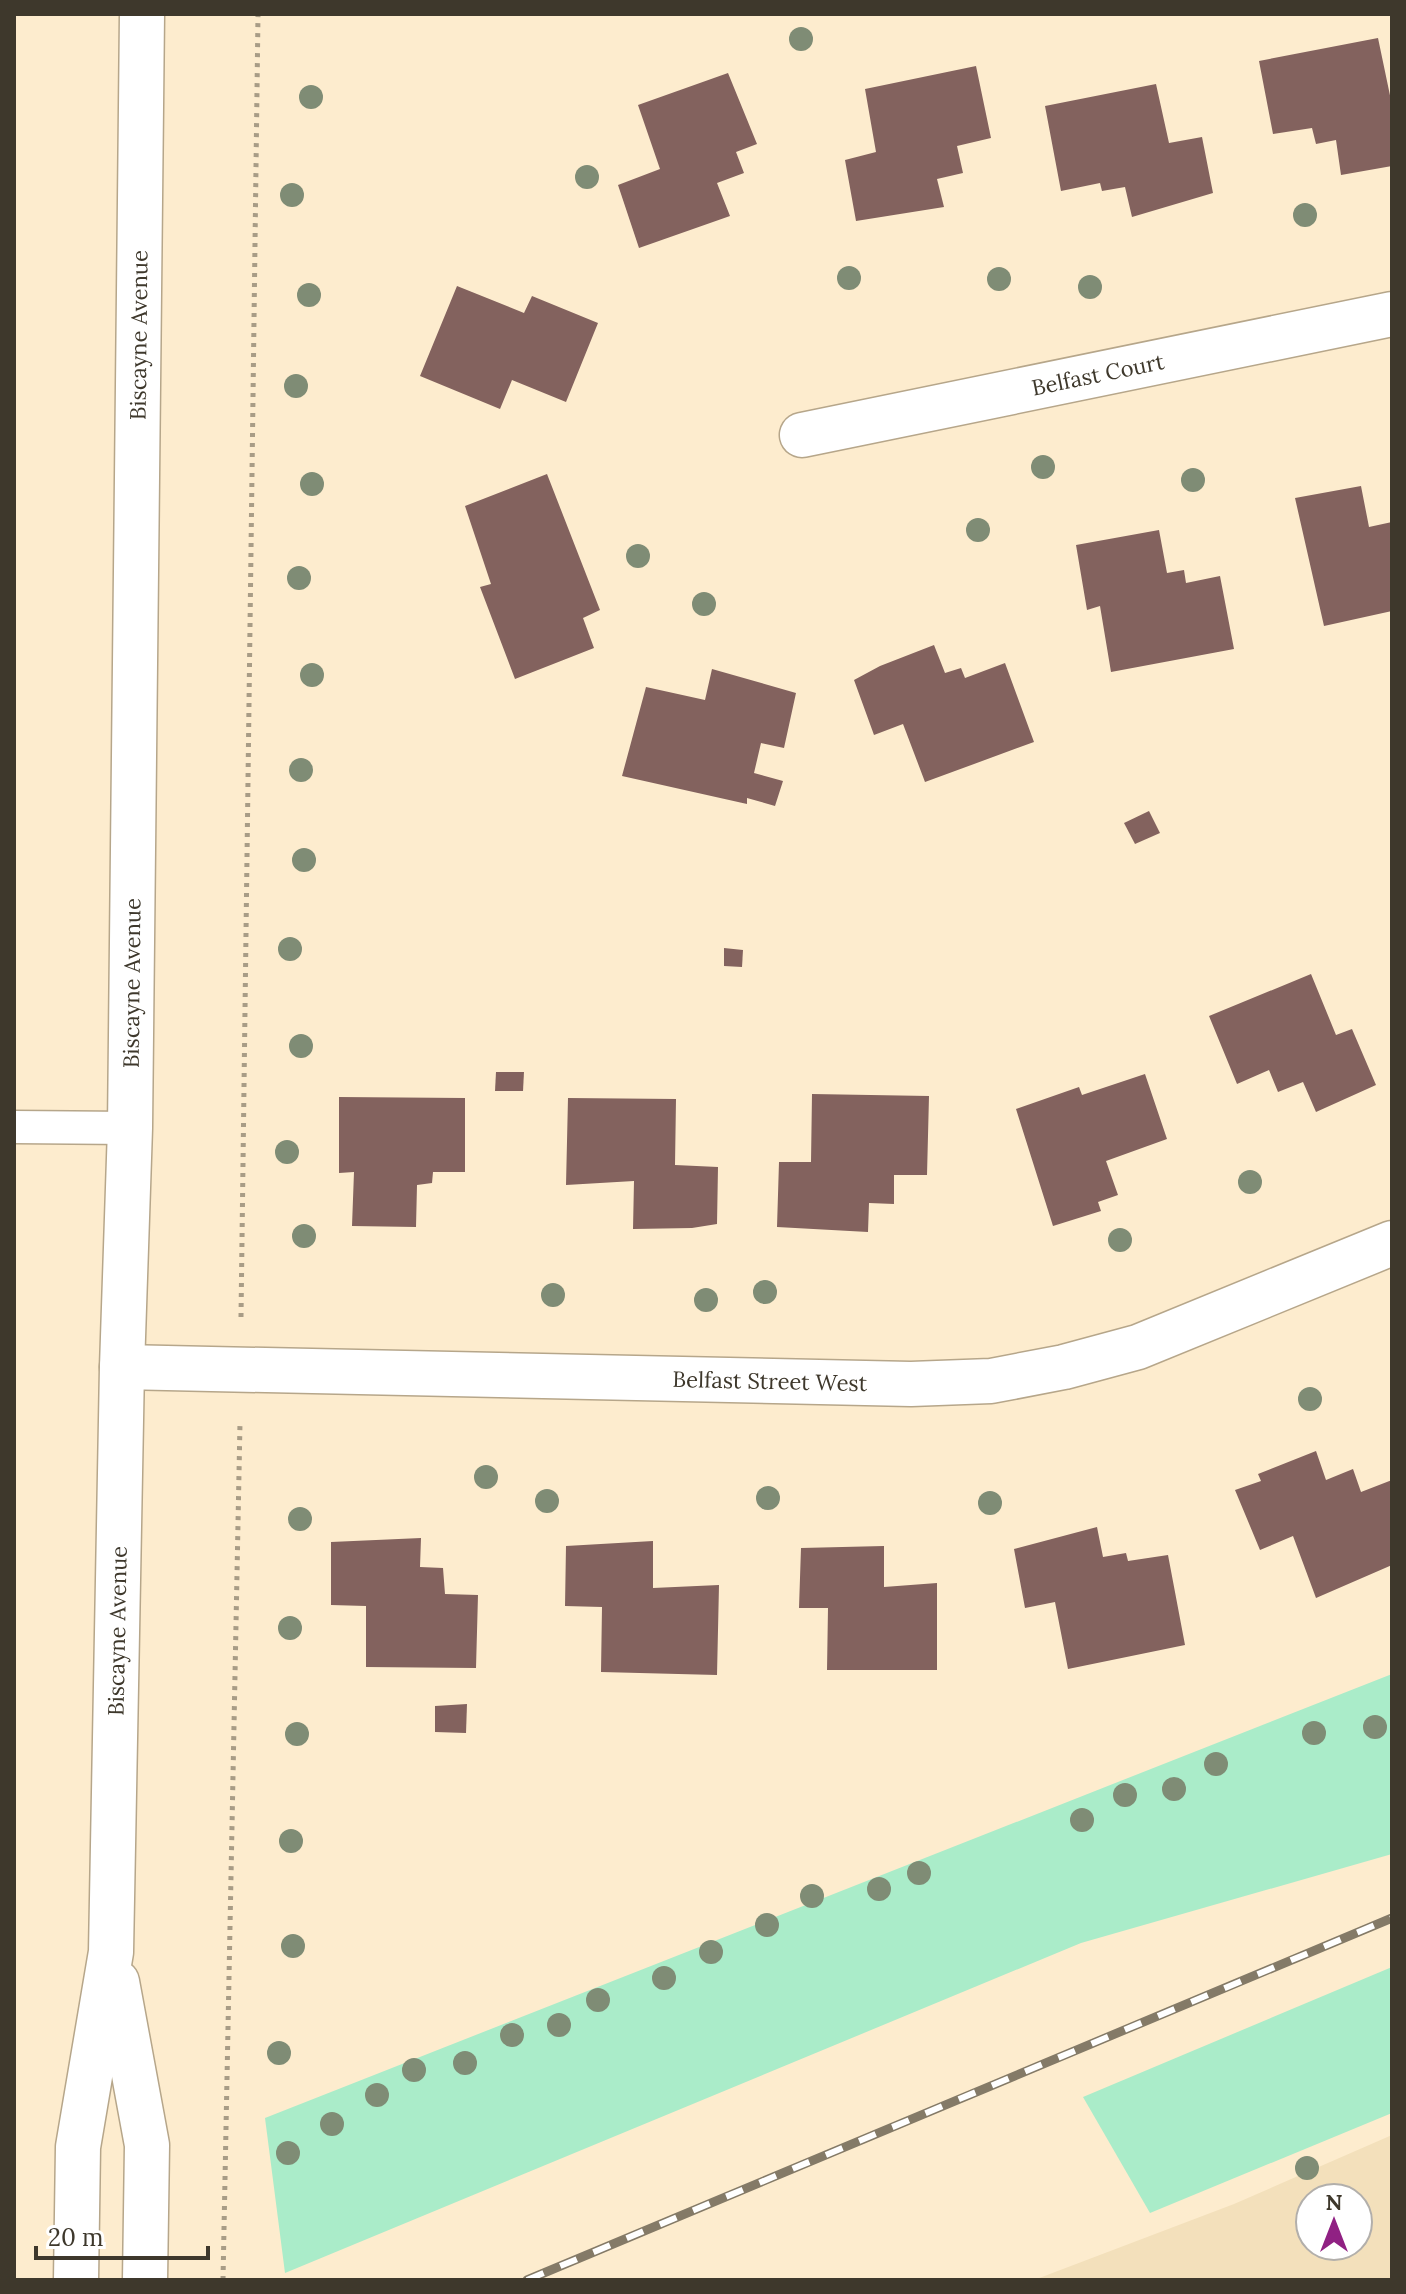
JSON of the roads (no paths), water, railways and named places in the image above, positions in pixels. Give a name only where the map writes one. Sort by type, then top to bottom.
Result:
[{"type":"street","name":"Biscayne Avenue","points":[[76,2280],[78,2147],[111,1952],[122,1367],[130,1128],[142,14]]},
{"type":"street","name":"Belfast Court","points":[[802,435],[1392,314]]},
{"type":"street","name":"Belfast Street West","points":[[122,1367],[911,1384],[991,1381],[1064,1367],[1138,1347],[1392,1243]]},
{"type":"street","name":"Biscayne Avenue","points":[[111,1952],[147,2145],[145,2280]]},
{"type":"lane","points":[[14,1127],[130,1128]]},
{"type":"railway","points":[[527,2280],[1392,1918]]}]
